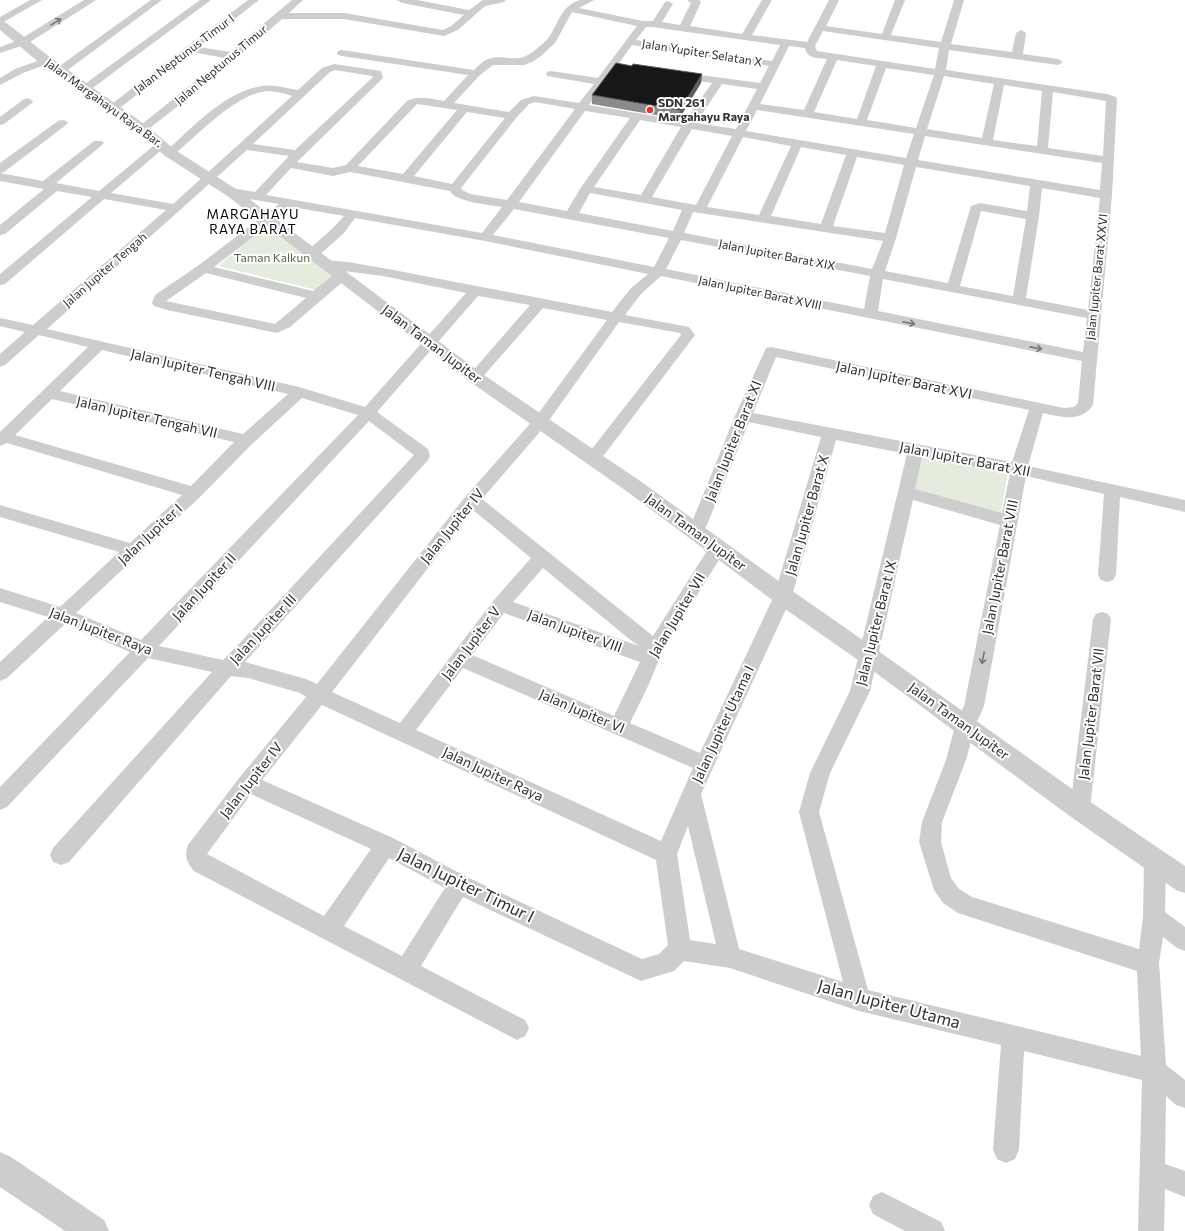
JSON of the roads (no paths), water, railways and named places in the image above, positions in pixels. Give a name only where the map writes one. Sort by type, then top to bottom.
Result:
[{"type":"street","points":[[0,21],[37,0]]},
{"type":"street","points":[[61,70],[157,0]]},
{"type":"street","points":[[86,88],[206,0]]},
{"type":"street","name":"Jalan Neptunus Timur I","points":[[113,108],[254,0]]},
{"type":"street","name":"Jalan Neptunus Timur","points":[[142,129],[233,56],[298,0]]},
{"type":"street","points":[[402,0],[427,2],[471,13]]},
{"type":"street","points":[[279,16],[344,16],[444,32],[452,30],[486,1],[501,0]]},
{"type":"street","points":[[446,105],[476,73],[491,62],[522,62],[527,60],[552,40],[564,15],[570,9],[589,0]]},
{"type":"street","points":[[684,28],[696,2],[692,0]]},
{"type":"street","points":[[746,36],[767,0]]},
{"type":"street","points":[[834,0],[810,46],[811,52],[833,57],[1048,88],[1042,151]]},
{"type":"street","points":[[885,38],[900,0]]},
{"type":"street","points":[[870,315],[877,274],[890,238],[911,162],[922,132],[940,72],[945,46],[960,0]]},
{"type":"street","points":[[1,48],[27,45],[95,2]]},
{"type":"street","points":[[656,24],[668,4]]},
{"type":"street","points":[[570,9],[643,24],[656,24],[810,46]]},
{"type":"street","name":"Jalan Margahayu Raya Bar.","points":[[0,24],[46,61],[61,70],[97,98],[142,129],[166,149],[210,178]]},
{"type":"street","points":[[484,237],[511,204],[643,24]]},
{"type":"street","points":[[820,28],[1058,62]]},
{"type":"street","points":[[1017,56],[1021,33]]},
{"type":"street","name":"Jalan Yupiter Selatan X","points":[[630,42],[774,64]]},
{"type":"street","points":[[654,271],[677,236],[739,133],[786,43]]},
{"type":"street","points":[[1,48],[22,70]]},
{"type":"street","points":[[190,49],[233,56]]},
{"type":"street","points":[[342,53],[476,73]]},
{"type":"street","points":[[808,114],[833,57]]},
{"type":"street","points":[[4,79],[46,61]]},
{"type":"street","points":[[861,122],[882,64]]},
{"type":"street","points":[[613,65],[628,68]]},
{"type":"street","name":"Jalan Jupiter Tengah","points":[[0,362],[194,193],[330,68],[339,67],[373,72],[379,75],[298,154]]},
{"type":"street","points":[[666,73],[762,87]]},
{"type":"street","points":[[551,74],[600,82]]},
{"type":"street","points":[[645,199],[648,191],[689,124],[719,81]]},
{"type":"street","points":[[987,142],[1000,81]]},
{"type":"street","points":[[0,281],[104,195],[239,97],[249,91],[263,88],[301,94]]},
{"type":"street","name":"Jalan Jupiter Barat XXVI","points":[[1037,408],[1064,413],[1078,411],[1085,405],[1088,358],[1109,161],[1112,99],[1048,88]]},
{"type":"street","points":[[289,164],[333,172],[350,168],[455,188],[512,116],[525,102],[534,99],[1106,195]]},
{"type":"street","points":[[350,168],[415,101],[424,100],[512,116]]},
{"type":"street","points":[[0,122],[28,101]]},
{"type":"street","points":[[754,106],[1109,161]]},
{"type":"street","points":[[406,178],[464,108]]},
{"type":"street","points":[[571,215],[586,189],[636,116]]},
{"type":"street","points":[[1,176],[62,123]]},
{"type":"street","points":[[0,231],[98,143]]},
{"type":"street","points":[[764,218],[798,144]]},
{"type":"street","points":[[245,146],[298,154]]},
{"type":"street","points":[[826,228],[853,153]]},
{"type":"street","points":[[258,196],[298,154]]},
{"type":"street","points":[[1,176],[50,186],[178,206]]},
{"type":"street","name":"Jalan Taman Jupiter","points":[[210,178],[231,192],[276,228],[475,377],[636,488],[783,596],[869,656],[1080,809],[1185,881]]},
{"type":"street","points":[[1019,301],[1033,216],[1036,184]]},
{"type":"street","name":"Jalan Jupiter Barat XIX","points":[[455,188],[459,195],[1093,315]]},
{"type":"street","points":[[586,189],[694,208],[890,238]]},
{"type":"street","name":"Jalan Jupiter Barat XVIII","points":[[231,192],[484,237],[1088,358]]},
{"type":"street","points":[[290,202],[276,228],[204,268],[160,298],[159,303],[276,329],[285,324],[316,296],[336,233],[352,214]]},
{"type":"street","points":[[953,288],[975,209],[980,208],[1033,216]]},
{"type":"street","points":[[327,265],[358,268],[539,304],[684,330],[687,332],[688,335],[592,459]]},
{"type":"street","points":[[204,268],[316,296]]},
{"type":"street","name":"Jalan Jupiter IV","points":[[517,1028],[202,864],[197,859],[196,852],[248,783],[472,500],[540,422],[615,317],[631,296],[654,271]]},
{"type":"street","name":"Jalan Jupiter II","points":[[0,801],[368,414],[475,291]]},
{"type":"street","points":[[475,377],[539,304]]},
{"type":"street","name":"Jalan Jupiter Tengah VIII","points":[[0,322],[299,392],[368,414]]},
{"type":"street","points":[[99,345],[2,439],[194,493]]},
{"type":"street","name":"Jalan Jupiter Barat XVI","points":[[771,351],[1037,408]]},
{"type":"street","name":"Jalan Jupiter Barat XI","points":[[696,532],[771,351]]},
{"type":"street","name":"Jalan Jupiter I","points":[[0,673],[194,493],[246,440],[299,392]]},
{"type":"street","name":"Jalan Jupiter Tengah VII","points":[[49,393],[246,440]]},
{"type":"street","name":"Jalan Jupiter Barat VIII","points":[[1037,408],[1018,469],[974,706],[965,726],[956,760],[932,822],[930,842],[942,883],[951,896],[966,906],[1148,963]]},
{"type":"street","name":"Jalan Jupiter III","points":[[61,855],[227,668],[422,456],[422,454],[368,414]]},
{"type":"street","name":"Jalan Jupiter Barat XII","points":[[743,416],[830,434],[1018,469],[1185,506]]},
{"type":"street","name":"Jalan Jupiter Barat X","points":[[783,596],[830,434]]},
{"type":"street","name":"Jalan Jupiter Barat IX","points":[[859,999],[809,812],[820,773],[860,691],[916,450]]},
{"type":"street","points":[[1106,575],[1112,490]]},
{"type":"street","points":[[907,493],[1009,521]]},
{"type":"street","points":[[472,500],[634,633],[653,653]]},
{"type":"street","points":[[0,511],[133,550]]},
{"type":"street","name":"Jalan Jupiter VII","points":[[618,727],[634,696],[653,653],[718,547]]},
{"type":"street","name":"Jalan Jupiter V","points":[[404,733],[415,716],[500,605],[542,557]]},
{"type":"street","name":"Jalan Jupiter Raya","points":[[0,595],[63,615],[145,650],[227,668],[242,678],[299,695],[319,695],[666,854]]},
{"type":"street","name":"Jalan Jupiter Utama I","points":[[666,854],[691,794],[783,596]]},
{"type":"street","name":"Jalan Jupiter VIII","points":[[500,605],[653,653]]},
{"type":"street","name":"Jalan Jupiter Barat Vll","points":[[1080,809],[1102,619]]},
{"type":"street","name":"Jalan Jupiter VI","points":[[459,658],[705,764]]},
{"type":"street","name":"Jalan Jupiter Timur I","points":[[248,783],[386,845],[459,884],[641,970],[666,963],[680,949]]},
{"type":"street","points":[[691,794],[730,957]]},
{"type":"street","points":[[328,930],[386,845]]},
{"type":"street","points":[[666,854],[680,949]]},
{"type":"street","points":[[1151,1231],[1154,1070],[1148,963],[1154,918],[1155,860]]},
{"type":"street","points":[[406,970],[459,884]]},
{"type":"street","points":[[1154,918],[1185,940]]},
{"type":"street","name":"Jalan Jupiter Utama","points":[[680,949],[730,957],[859,999],[1154,1070],[1185,1096]]},
{"type":"street","points":[[1006,1150],[1013,1037]]},
{"type":"street","points":[[0,1168],[92,1231]]},
{"type":"street","points":[[1152,1172],[1185,1184]]},
{"type":"street","points":[[882,1205],[932,1231]]},
{"type":"place","name":"SDN 261 Margahayu Raya","points":[[650,110]]},
{"type":"district","name":"MARGAHAYU RAYA BARAT","points":[[253,222]]},
{"type":"park label","name":"Taman Kalkun","points":[[272,258]]}]
